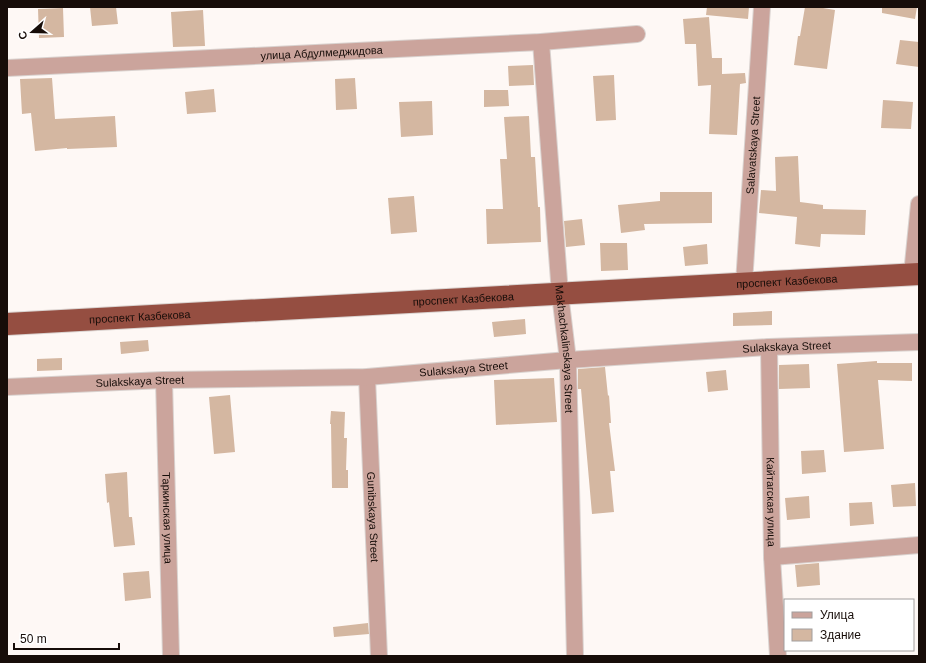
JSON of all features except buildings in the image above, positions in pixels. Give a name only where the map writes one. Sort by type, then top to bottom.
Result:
[{"type":"highway","name":"проспект Казбекова","points":[[7,324],[561,300],[744,283],[917,278]]},
{"type":"highway","name":"проспект Казбекова","points":[[7,335],[917,278]]},
{"type":"street","name":"Salavatskaya Street","points":[[744,283],[762,7]]},
{"type":"street","name":"улица Абдулмеджидова","points":[[7,68],[541,42],[637,34]]},
{"type":"street","name":"Makhachkalinskaya Street","points":[[541,42],[561,300],[568,360],[575,656]]},
{"type":"street","points":[[917,278],[919,204]]},
{"type":"street","name":"Sulakskaya Street","points":[[7,387],[164,380],[367,377],[568,360],[768,347],[919,342]]},
{"type":"street","name":"Кайтагская улица","points":[[768,347],[772,557],[778,656]]},
{"type":"street","name":"Gunibskaya Street","points":[[367,377],[379,656]]},
{"type":"street","name":"Таркинская улица","points":[[164,380],[171,656]]},
{"type":"street","points":[[772,557],[919,545]]}]
